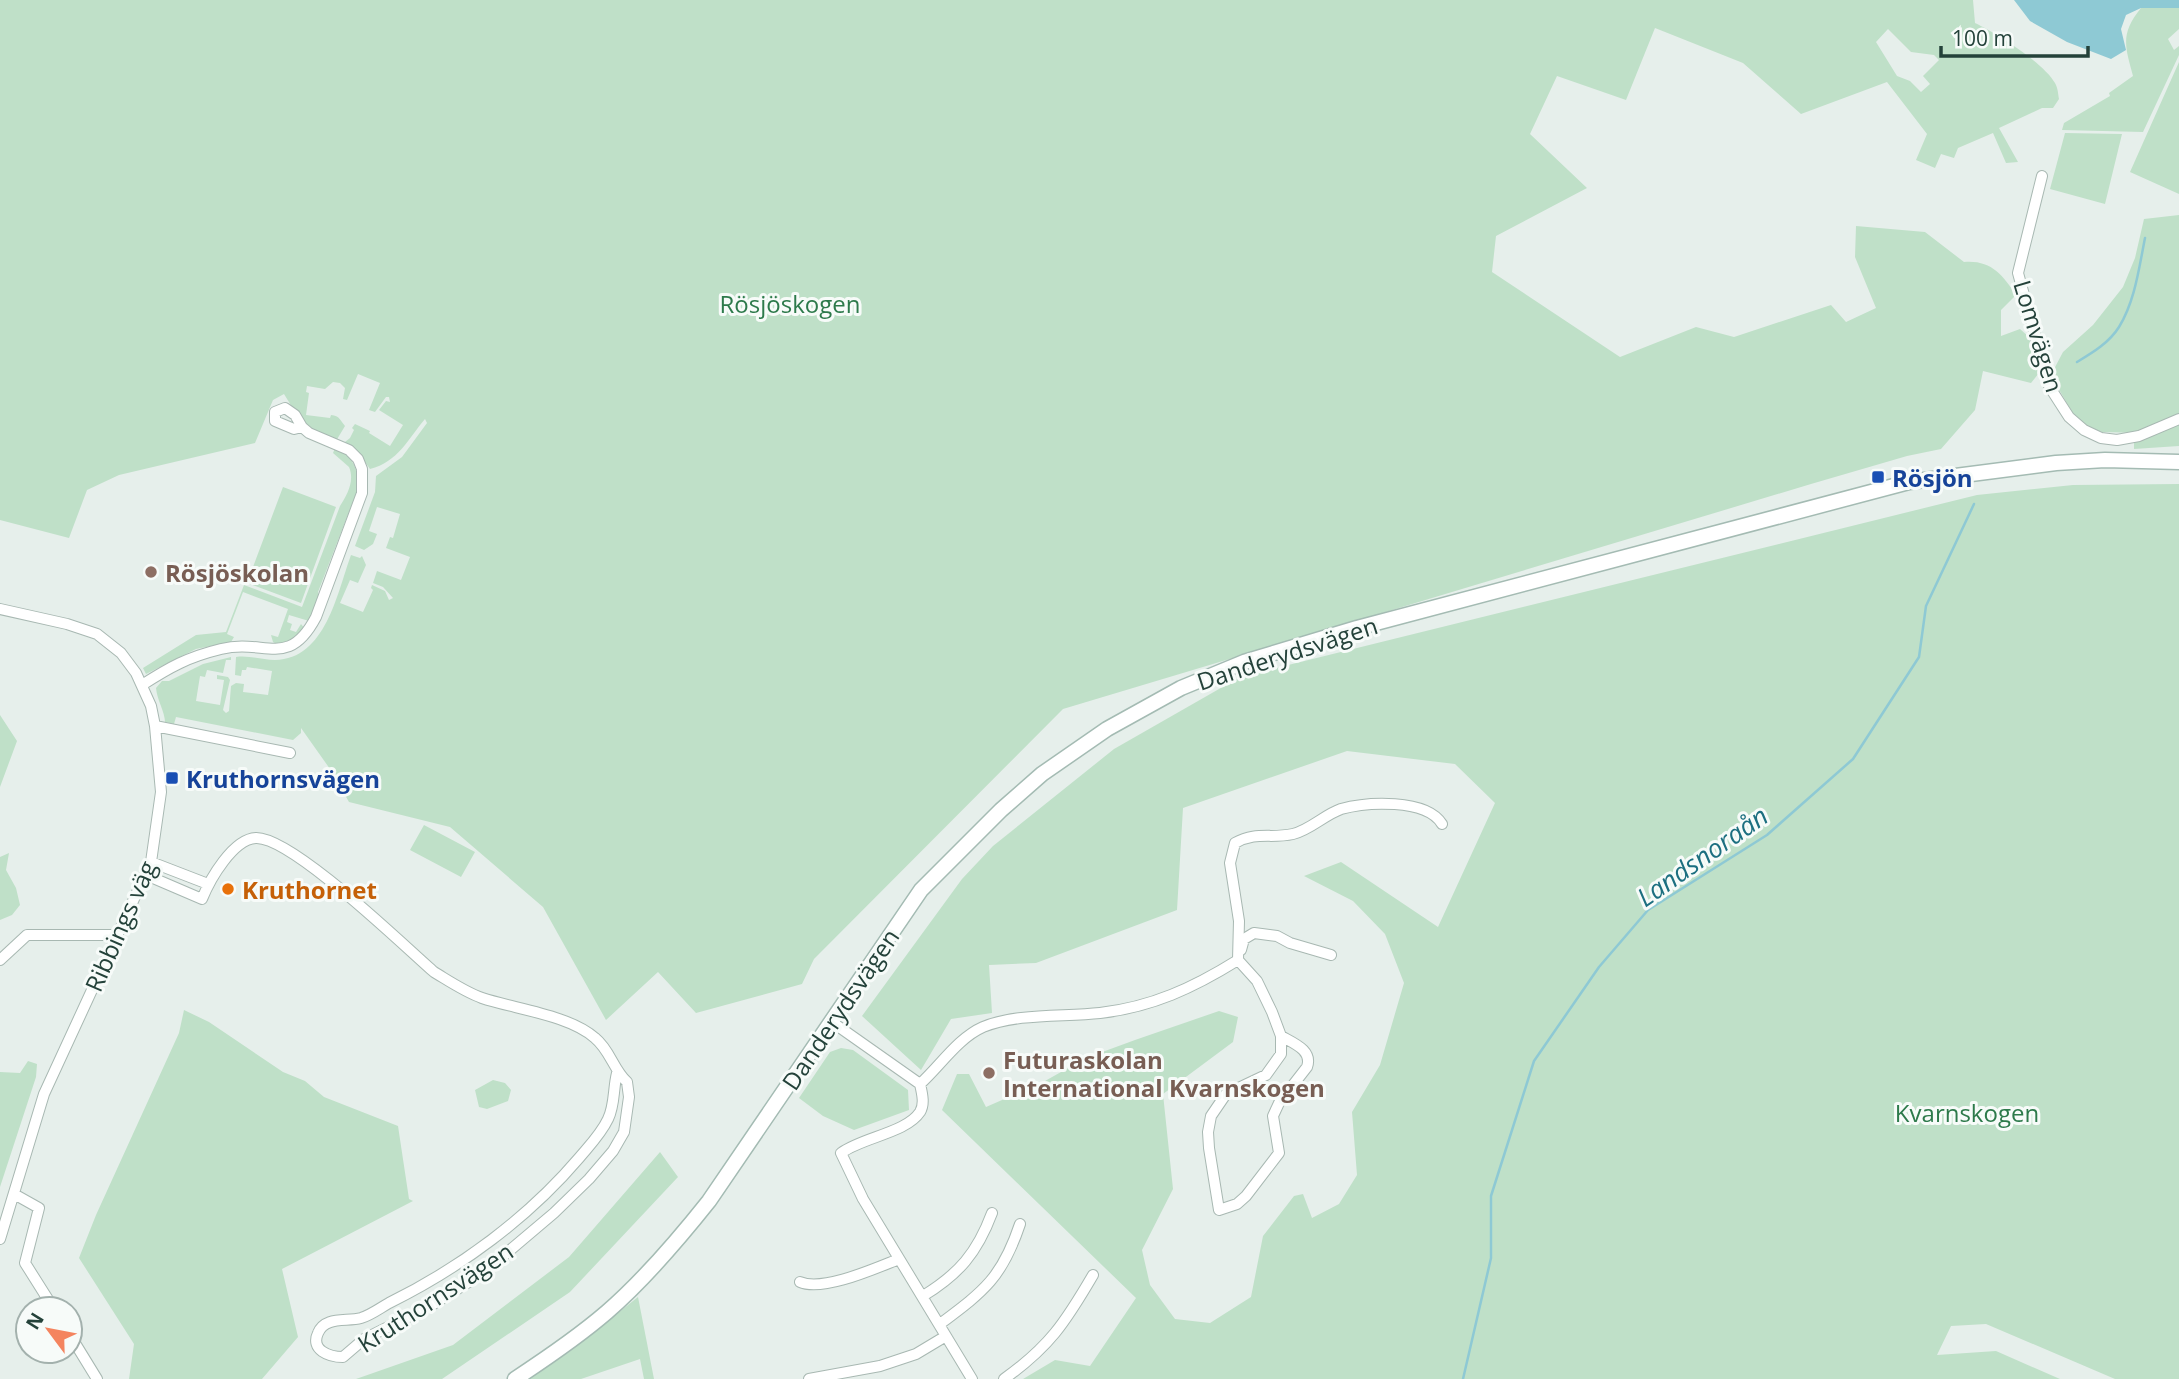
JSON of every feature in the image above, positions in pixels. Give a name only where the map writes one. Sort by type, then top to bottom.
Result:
[{"type":"main road","name":"Danderydsvägen","points":[[515,1379],[562,1348],[607,1311],[681,1236],[709,1201],[921,890],[992,819],[1042,774],[1138,710],[1181,688],[1244,662],[1356,628],[1909,482],[2056,463],[2105,460],[2179,462]]},
{"type":"street","name":"Lomvägen","points":[[2042,176],[2018,272],[2049,386],[2069,417],[2084,430],[2101,438],[2117,440],[2138,436],[2179,419]]},
{"type":"street","points":[[142,685],[191,656],[242,646],[278,650],[290,647],[309,631],[352,522],[364,482],[358,459],[349,450],[309,433],[302,427]]},
{"type":"street","name":"Ribbings väg","points":[[0,609],[97,634],[121,653],[142,685],[151,706],[161,792],[151,862],[44,1094],[0,1239]]},
{"type":"street","points":[[155,726],[290,753]]},
{"type":"street","points":[[1281,1036],[1308,1054],[1310,1060],[1279,1103],[1273,1116],[1279,1153],[1246,1196],[1237,1204],[1219,1210],[1209,1148],[1211,1116],[1226,1094],[1254,1081],[1273,1067],[1281,1054],[1281,1036],[1257,981],[1238,960],[1239,921],[1230,863],[1235,843],[1249,836],[1296,833],[1326,815],[1361,806],[1384,804],[1418,807],[1437,816],[1442,824]]},
{"type":"street","name":"Kruthornsvägen","points":[[208,884],[239,843],[256,838],[269,840],[320,871],[434,972],[479,997],[580,1028],[596,1038],[617,1073],[627,1082],[629,1097],[624,1132],[613,1151],[554,1213],[482,1273],[432,1305],[364,1339],[343,1357],[323,1353],[316,1340],[319,1331],[326,1324],[361,1318],[421,1287],[470,1255],[539,1199],[572,1166],[608,1119],[617,1073]]},
{"type":"street","points":[[146,875],[202,899],[208,884],[151,862]]},
{"type":"street","points":[[920,1084],[966,1038],[982,1028],[1005,1020],[1102,1013],[1153,1003],[1209,978],[1238,960],[1244,939],[1254,933],[1277,936],[1331,956]]},
{"type":"street","points":[[0,960],[27,935],[118,935]]},
{"type":"street","points":[[832,1022],[920,1084],[923,1097],[920,1111],[916,1115],[904,1125],[852,1145],[841,1153],[863,1199],[972,1379]]},
{"type":"street","points":[[14,1194],[39,1208],[26,1263],[45,1295]]},
{"type":"street","points":[[923,1296],[955,1274],[967,1261],[984,1235],[992,1213]]},
{"type":"street","points":[[940,1324],[982,1293],[1008,1255],[1020,1224]]},
{"type":"street","points":[[800,1282],[807,1286],[819,1284],[860,1274],[900,1259]]},
{"type":"street","points":[[1003,1379],[1047,1343],[1068,1318],[1093,1275]]},
{"type":"street","points":[[809,1379],[892,1362],[916,1354],[946,1336]]},
{"type":"street","points":[[84,1358],[97,1379]]},
{"type":"green space","name":"Rösjöskogen","points":[[0,0],[1973,0],[1975,23],[2030,58],[2049,75],[2057,89],[2059,99],[2053,108],[2042,108],[1999,128],[2018,162],[2006,163],[1993,133],[1958,148],[1954,158],[1941,154],[1935,168],[1916,160],[1927,134],[1887,82],[1801,114],[1743,63],[1655,28],[1626,100],[1557,76],[1530,134],[1587,188],[1496,236],[1492,272],[1620,357],[1696,327],[1734,337],[1831,305],[1846,322],[1876,308],[1855,257],[1856,226],[1925,232],[1964,262],[1982,263],[1995,270],[2016,295],[2001,310],[2001,336],[2020,329],[2029,337],[2039,373],[2031,383],[1983,371],[1975,410],[1941,449],[1811,484],[1063,709],[814,959],[802,984],[696,1013],[658,972],[606,1020],[543,907],[450,827],[349,802],[301,728],[301,733],[293,740],[176,717],[174,724],[165,722],[156,688],[162,681],[169,681],[203,664],[231,657],[231,660],[226,660],[223,673],[207,670],[205,677],[200,676],[196,701],[220,705],[224,680],[217,679],[217,675],[230,680],[223,710],[226,713],[229,711],[231,686],[236,683],[244,684],[243,692],[268,695],[272,671],[247,667],[242,670],[241,676],[235,675],[236,657],[275,660],[292,657],[306,649],[327,621],[351,555],[360,558],[362,556],[366,565],[358,583],[350,580],[340,603],[363,612],[373,590],[372,585],[385,591],[389,600],[393,598],[383,587],[373,583],[377,571],[401,580],[410,557],[386,548],[390,537],[393,538],[400,514],[377,507],[369,531],[377,534],[373,544],[364,550],[355,546],[375,492],[376,476],[402,457],[427,423],[425,419],[408,442],[388,461],[370,469],[358,452],[345,442],[350,438],[355,424],[390,446],[403,425],[379,410],[386,401],[390,402],[389,397],[386,397],[375,412],[369,410],[380,383],[358,374],[347,400],[343,399],[345,388],[340,383],[333,382],[325,389],[307,386],[306,392],[309,393],[306,415],[330,418],[331,415],[340,419],[345,426],[336,441],[303,425],[284,394],[273,400],[255,443],[119,475],[87,490],[69,538],[0,520]],"holes":[[[1888,29],[1911,52],[1934,55],[1939,60],[1923,76],[1930,84],[1921,92],[1910,81],[1897,76],[1876,42]]]},
{"type":"green space","points":[[2141,8],[2179,8],[2179,29],[2168,39],[2174,50],[2179,46],[2179,55],[2143,132],[2062,130],[2064,123],[2110,96],[2109,93],[2133,76],[2126,40],[2130,25]]},
{"type":"green space","points":[[2179,62],[2179,194],[2130,172]]},
{"type":"green space","points":[[2065,133],[2122,134],[2105,204],[2050,189]]},
{"type":"green space","points":[[2179,215],[2179,415],[2140,433],[2102,432],[2078,422],[2054,381],[2053,371],[2063,352],[2093,325],[2123,287],[2135,258],[2144,219]]},
{"type":"green space","points":[[2179,421],[2179,446],[2134,449],[2134,441]]},
{"type":"green space","points":[[335,448],[346,454],[353,463],[359,486],[309,621],[289,615],[287,622],[292,624],[290,630],[296,632],[301,624],[305,629],[295,639],[278,645],[273,642],[271,635],[278,637],[288,609],[243,592],[227,634],[234,637],[231,642],[196,649],[146,674],[143,668],[196,635],[226,632],[244,585],[302,607],[351,483],[349,467],[333,453]]},
{"type":"green space","name":"Kvarnskogen","points":[[2179,484],[2179,1379],[2115,1379],[1986,1324],[1951,1326],[1937,1355],[1996,1351],[2060,1379],[1023,1379],[1055,1360],[1090,1366],[1136,1298],[942,1110],[957,1074],[969,1074],[986,1107],[1045,1081],[1086,1058],[1135,1040],[1219,1011],[1238,1017],[1233,1042],[1163,1094],[1173,1189],[1142,1250],[1150,1285],[1175,1319],[1210,1323],[1251,1297],[1263,1236],[1294,1196],[1303,1194],[1312,1218],[1339,1204],[1357,1175],[1352,1112],[1380,1065],[1404,983],[1385,934],[1353,901],[1304,876],[1341,862],[1438,927],[1495,803],[1455,764],[1347,751],[1183,808],[1177,910],[1036,963],[989,965],[992,1013],[951,1019],[921,1070],[862,1016],[962,879],[993,846],[1114,749],[1240,677],[1977,495],[2073,485]]},
{"type":"green space","points":[[283,487],[336,507],[301,603],[247,583]]},
{"type":"green space","points":[[0,715],[17,741],[0,787]]},
{"type":"green space","points":[[424,825],[475,852],[461,877],[410,850]]},
{"type":"green space","points":[[9,853],[6,870],[16,888],[20,905],[12,915],[0,920],[0,857]]},
{"type":"green space","points":[[184,1010],[209,1022],[283,1072],[305,1081],[324,1097],[398,1126],[409,1199],[413,1201],[282,1269],[298,1337],[262,1379],[129,1379],[134,1344],[79,1258],[179,1033]]},
{"type":"green space","points":[[841,1048],[853,1050],[908,1090],[909,1110],[854,1130],[823,1116],[799,1098],[830,1052]]},
{"type":"green space","points":[[28,1061],[37,1064],[36,1077],[0,1187],[0,1072],[20,1073]]},
{"type":"green space","points":[[493,1080],[505,1083],[511,1090],[508,1101],[487,1109],[479,1107],[475,1090]]},
{"type":"green space","points":[[660,1152],[678,1177],[570,1292],[442,1379],[356,1379],[453,1345],[569,1257]]},
{"type":"green space","points":[[638,1297],[654,1379],[644,1379],[640,1359],[581,1379],[528,1379],[569,1352]]},
{"type":"water","points":[[2014,0],[2179,0],[2179,8],[2141,8],[2126,15],[2121,29],[2126,50],[2111,59],[2067,42],[2030,21]]},
{"type":"waterway","points":[[2077,362],[2105,343],[2119,327],[2133,295],[2145,238]]},
{"type":"waterway","name":"Landsnoraån","points":[[1463,1379],[1491,1258],[1491,1196],[1534,1061],[1599,967],[1648,910],[1767,835],[1853,759],[1919,657],[1926,606],[1974,504]]},
{"type":"place","name":"Rösjön","points":[[1878,477]]},
{"type":"place","name":"Rösjöskolan","points":[[151,572]]},
{"type":"place","name":"Kruthornsvägen","points":[[172,778]]},
{"type":"place","name":"Kruthornet","points":[[228,889]]},
{"type":"place","name":"Futuraskolan International Kvarnskogen","points":[[989,1073]]}]
